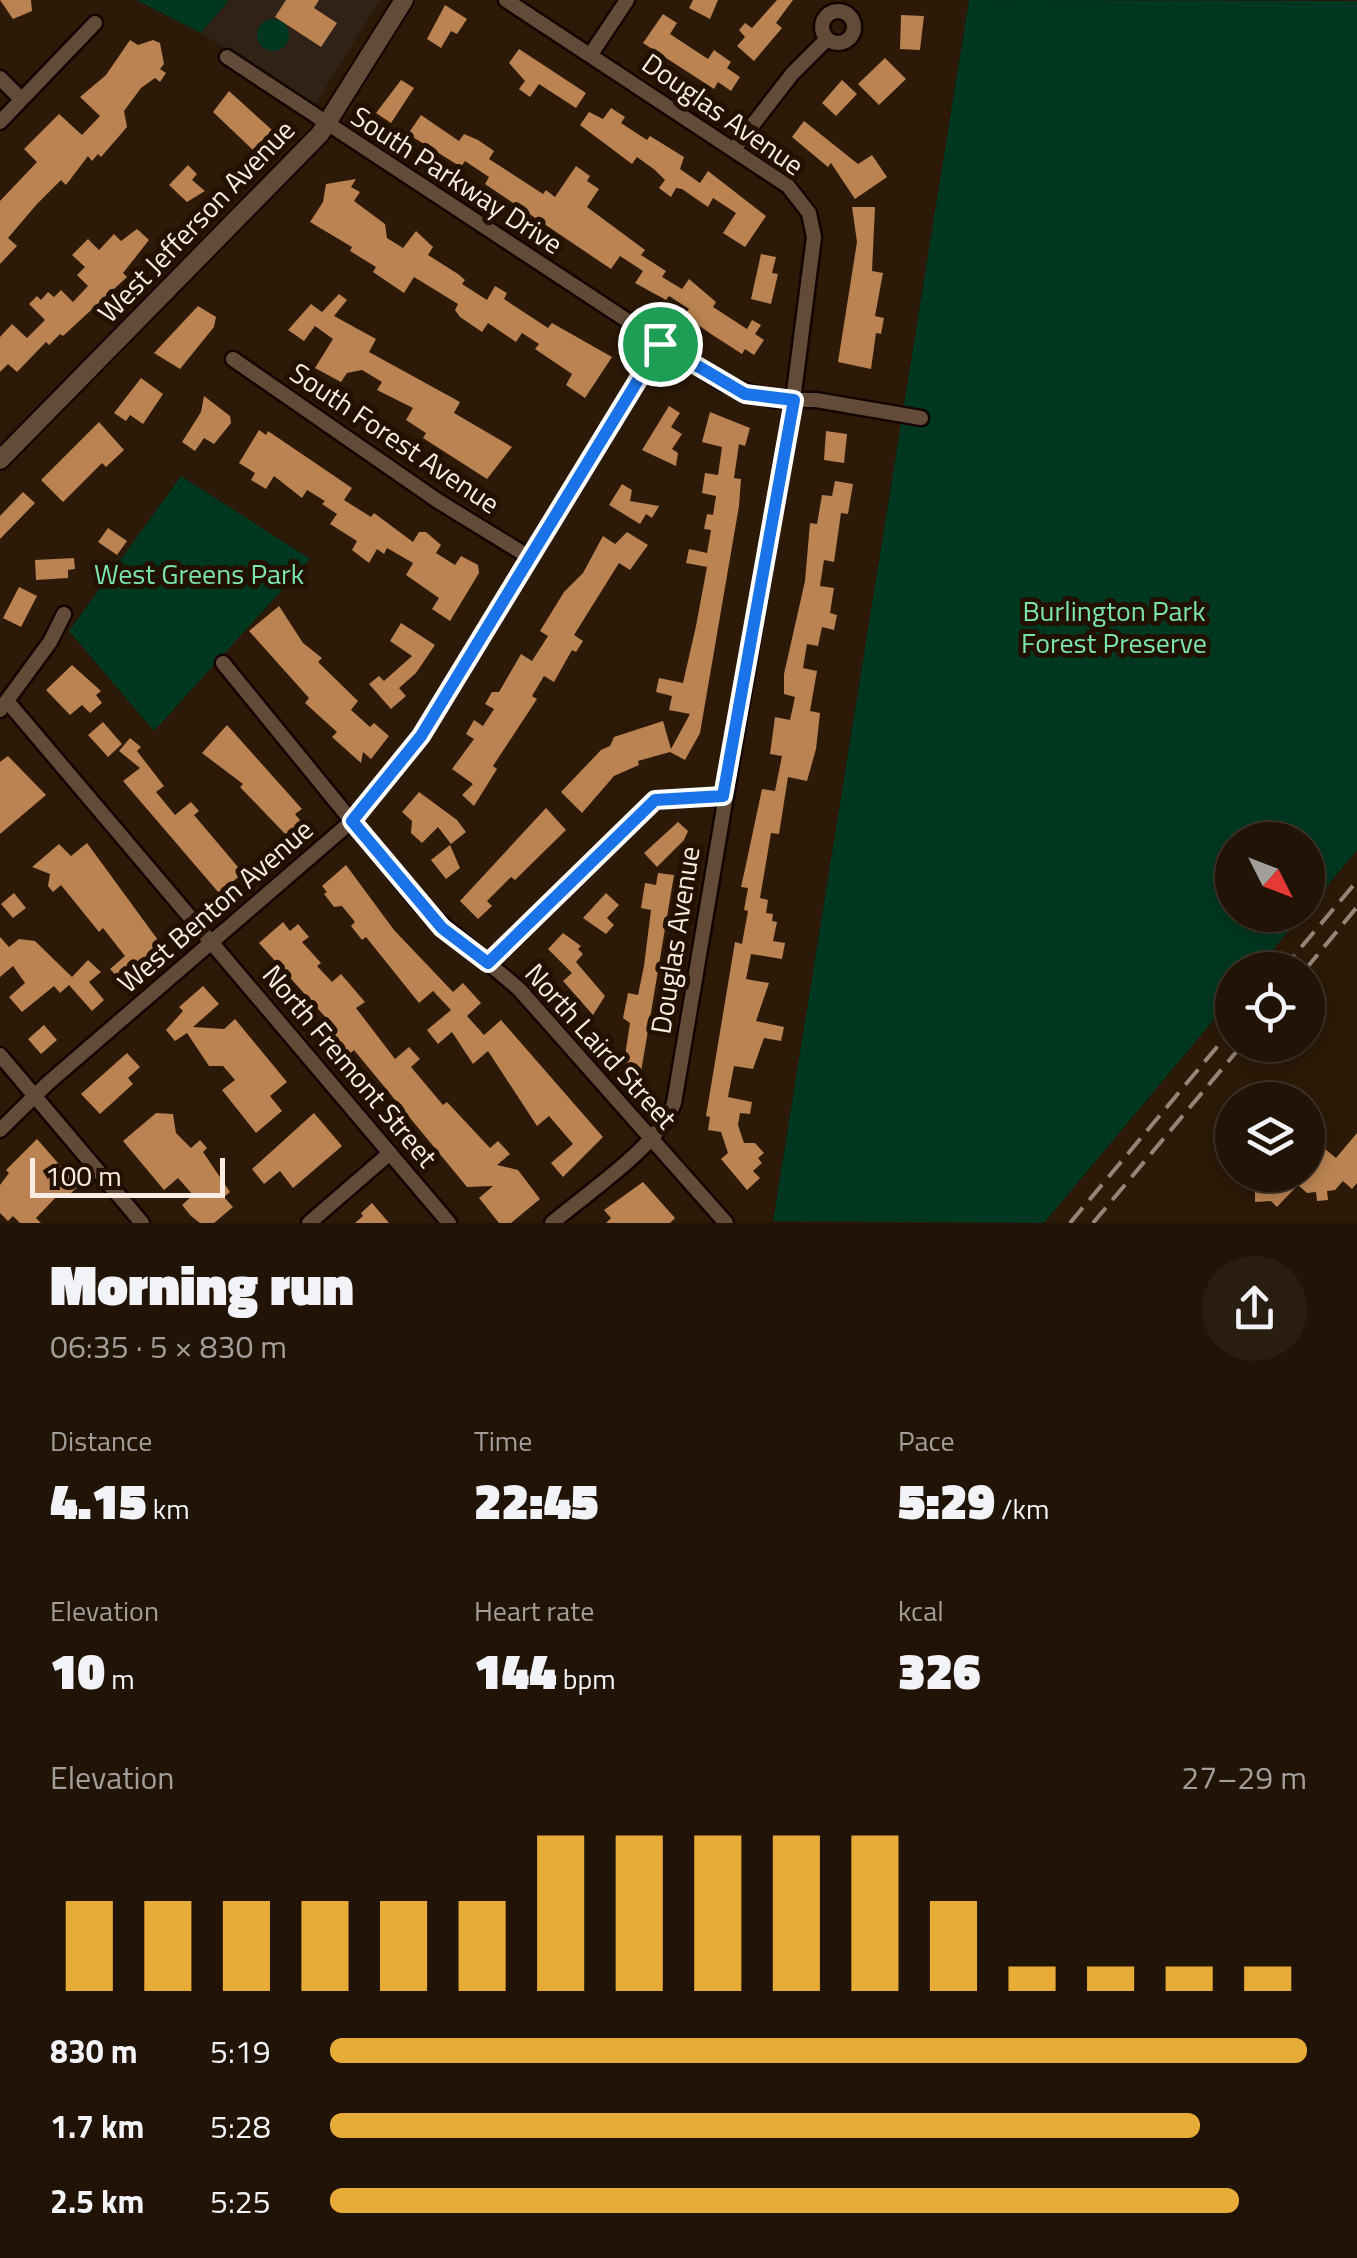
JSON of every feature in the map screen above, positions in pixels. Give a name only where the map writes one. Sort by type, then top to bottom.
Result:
[{"type":"street","name":"West Jefferson Avenue","points":[[0,460],[327,125],[404,0]]},
{"type":"street","name":"Douglas Avenue","points":[[506,0],[794,192],[813,227],[814,252],[794,400],[723,796],[674,1103],[668,1120],[651,1138],[552,1223]]},
{"type":"street","points":[[591,54],[628,0]]},
{"type":"street","points":[[0,122],[94,24]]},
{"type":"street","points":[[734,149],[792,74],[826,39]]},
{"type":"street","name":"South Parkway Drive","points":[[227,57],[660,344],[745,394],[921,418]]},
{"type":"street","points":[[0,78],[21,99]]},
{"type":"street","name":"West Benton Avenue","points":[[0,1130],[35,1095],[352,821],[421,736],[660,344]]},
{"type":"street","name":"South Forest Avenue","points":[[233,360],[438,501],[529,557]]},
{"type":"street","points":[[3,705],[50,642],[64,614]]},
{"type":"street","name":"North Laird Street","points":[[223,662],[442,928],[488,963],[553,1026],[726,1223]]},
{"type":"street","name":"North Fremont Street","points":[[3,705],[212,942],[449,1223]]},
{"type":"street","points":[[488,963],[655,800],[723,796]]},
{"type":"street","points":[[0,1055],[142,1223]]},
{"type":"street","points":[[309,1223],[390,1153]]},
{"type":"shaded area","points":[[229,0],[380,0],[314,106],[201,33]]},
{"type":"green space","points":[[136,0],[229,0],[201,33]]},
{"type":"green space","name":"Burlington Park Forest Preserve","points":[[969,0],[1357,1],[1357,850],[1325,889],[1325,822],[1215,822],[1215,932],[1288,932],[1271,952],[1215,952],[1215,1018],[1044,1223],[773,1221]]},
{"type":"green space","points":[[273,19],[284,24],[289,35],[284,46],[273,51],[262,46],[257,35],[262,24]]},
{"type":"green space","name":"West Greens Park","points":[[181,476],[310,559],[154,731],[69,631]]},
{"type":"building","points":[[0,0],[31,0],[32,11],[13,19]]},
{"type":"building","points":[[286,0],[319,0],[314,8],[337,23],[321,47],[275,17]]},
{"type":"building","points":[[693,0],[718,0],[710,19],[689,8]]},
{"type":"building","points":[[777,0],[793,0],[776,23],[782,28],[754,61],[737,46],[745,37],[739,30],[745,23],[752,28]]},
{"type":"building","points":[[445,5],[467,19],[457,34],[451,31],[441,48],[427,39]]},
{"type":"building","points":[[663,14],[677,23],[670,34],[708,59],[714,50],[731,62],[727,68],[740,77],[731,91],[718,82],[714,89],[643,43]]},
{"type":"building","points":[[901,15],[924,16],[920,50],[900,49]]},
{"type":"building","points":[[130,40],[138,45],[153,40],[160,43],[164,64],[160,69],[166,73],[160,82],[155,78],[141,88],[124,111],[127,127],[101,157],[98,154],[92,161],[88,156],[66,185],[61,180],[37,204],[8,238],[17,246],[0,264],[0,201],[37,162],[24,149],[59,114],[82,135],[100,116],[80,97],[106,75]]},
{"type":"building","points":[[519,49],[586,93],[576,108],[539,84],[530,97],[519,89],[525,81],[509,63]]},
{"type":"building","points":[[885,58],[906,79],[879,105],[858,84]]},
{"type":"building","points":[[401,80],[414,88],[391,123],[376,113]]},
{"type":"building","points":[[842,80],[857,94],[836,116],[822,103]]},
{"type":"building","points":[[229,91],[272,130],[253,150],[213,112]]},
{"type":"building","points":[[611,108],[625,117],[621,123],[684,157],[680,169],[700,183],[708,171],[766,216],[745,247],[723,233],[736,213],[713,198],[708,207],[682,189],[676,188],[671,197],[659,188],[665,180],[655,170],[637,157],[632,164],[580,125],[589,112],[603,119]]},
{"type":"building","points":[[421,115],[459,141],[464,134],[478,140],[494,151],[489,159],[543,194],[546,190],[555,197],[576,166],[590,176],[587,181],[599,189],[587,207],[645,250],[641,255],[666,271],[662,277],[682,289],[689,279],[716,302],[713,307],[747,329],[752,320],[761,325],[755,334],[764,340],[754,355],[745,349],[742,354],[711,334],[684,315],[689,309],[669,296],[666,300],[635,283],[643,271],[620,256],[611,269],[485,184],[489,177],[465,161],[461,167],[408,134]]},
{"type":"building","points":[[804,121],[858,164],[872,155],[887,177],[855,199],[831,163],[828,167],[792,137]]},
{"type":"building","points":[[188,165],[197,174],[192,180],[205,191],[187,202],[169,185]]},
{"type":"building","points":[[356,179],[351,187],[360,192],[354,201],[385,224],[387,238],[403,248],[416,231],[433,247],[428,255],[458,274],[465,280],[462,284],[487,300],[495,286],[507,293],[504,299],[548,328],[552,323],[612,357],[585,398],[566,385],[572,374],[535,349],[539,344],[522,333],[516,342],[488,323],[482,332],[460,317],[455,310],[458,304],[414,277],[404,293],[373,272],[376,267],[350,251],[352,247],[310,222],[323,202],[326,184]]},
{"type":"building","points":[[852,207],[875,207],[872,271],[883,273],[875,316],[884,318],[881,334],[876,333],[871,369],[838,362],[857,242]]},
{"type":"building","points":[[137,229],[149,240],[123,273],[127,277],[63,336],[60,334],[49,345],[46,342],[17,372],[8,364],[0,372],[0,337],[12,324],[27,338],[45,320],[29,304],[37,296],[41,300],[48,292],[54,297],[61,290],[73,302],[88,286],[77,275],[85,267],[72,255],[88,239],[99,250],[114,234],[121,241]]},
{"type":"building","points":[[761,254],[776,257],[772,273],[778,274],[771,304],[751,299]]},
{"type":"building","points":[[339,294],[347,300],[334,316],[376,339],[369,352],[460,402],[454,413],[512,447],[487,479],[423,438],[426,433],[406,420],[413,408],[377,390],[382,382],[362,370],[347,373],[341,382],[315,368],[333,339],[315,326],[304,341],[288,330],[311,304],[322,312]]},
{"type":"building","points":[[198,306],[216,317],[214,327],[180,369],[154,353]]},
{"type":"building","points":[[141,378],[163,394],[143,424],[130,415],[126,421],[114,413]]},
{"type":"building","points":[[204,396],[230,416],[231,423],[214,444],[204,438],[195,451],[182,442],[201,412]]},
{"type":"building","points":[[669,406],[680,413],[671,427],[682,434],[672,449],[678,453],[676,466],[642,450]]},
{"type":"building","points":[[710,412],[750,428],[745,446],[739,444],[734,478],[741,479],[739,506],[700,733],[685,760],[670,752],[638,761],[639,765],[614,776],[582,813],[561,792],[601,750],[610,746],[614,737],[663,721],[671,749],[690,714],[669,710],[672,696],[656,692],[659,678],[683,683],[696,626],[707,567],[686,563],[689,549],[707,553],[711,530],[704,529],[707,514],[713,515],[716,496],[702,493],[705,473],[718,475],[722,447],[702,442]]},
{"type":"building","points":[[99,422],[124,450],[106,467],[102,463],[63,502],[41,480]]},
{"type":"building","points":[[259,430],[266,435],[268,431],[352,488],[344,500],[371,517],[374,513],[413,542],[419,532],[426,532],[441,545],[436,553],[455,565],[461,556],[478,565],[479,573],[450,621],[432,609],[439,598],[406,575],[413,563],[387,548],[384,554],[377,549],[369,563],[352,550],[357,541],[330,524],[337,514],[322,504],[325,501],[307,490],[302,498],[274,476],[266,489],[251,480],[255,473],[239,463]]},
{"type":"building","points":[[826,431],[847,434],[844,463],[824,460]]},
{"type":"building","points":[[835,481],[853,484],[848,514],[841,513],[834,562],[824,560],[820,586],[834,588],[830,613],[837,615],[834,630],[822,627],[818,646],[807,644],[803,668],[817,671],[810,711],[820,713],[816,749],[807,781],[788,777],[779,834],[771,833],[760,898],[768,900],[766,913],[773,914],[772,921],[777,922],[773,941],[785,943],[782,959],[751,954],[746,979],[769,983],[756,1021],[784,1027],[781,1041],[764,1038],[753,1069],[734,1066],[728,1097],[752,1102],[750,1114],[740,1113],[738,1125],[744,1143],[755,1143],[764,1153],[758,1158],[762,1163],[753,1171],[760,1178],[747,1190],[721,1159],[728,1153],[721,1132],[708,1130],[710,1117],[706,1116],[735,942],[742,944],[748,911],[744,910],[748,888],[741,887],[762,789],[775,791],[782,756],[770,754],[775,717],[790,720],[795,697],[784,694],[784,674],[805,581],[810,523],[817,524],[822,495],[832,496]]},
{"type":"building","points":[[622,484],[632,490],[630,501],[659,506],[652,518],[646,514],[640,524],[609,505]]},
{"type":"building","points":[[23,492],[35,503],[0,539],[0,516]]},
{"type":"building","points":[[108,528],[127,541],[117,555],[98,542]]},
{"type":"building","points":[[627,532],[648,545],[630,570],[619,563],[574,635],[583,641],[576,652],[572,650],[554,682],[544,676],[532,696],[537,699],[493,766],[497,769],[474,806],[462,795],[473,784],[452,769],[474,739],[466,734],[474,720],[483,726],[494,709],[485,704],[492,692],[499,692],[521,654],[532,661],[548,636],[540,631],[564,592],[583,573],[603,536],[615,544]]},
{"type":"building","points":[[74,558],[75,569],[68,570],[68,578],[36,580],[35,560]]},
{"type":"building","points":[[19,587],[37,596],[21,627],[3,618]]},
{"type":"building","points":[[279,606],[303,643],[322,658],[318,662],[358,701],[351,710],[370,727],[374,723],[389,736],[371,759],[363,752],[361,763],[332,737],[337,732],[305,703],[309,698],[249,631]]},
{"type":"building","points":[[401,623],[435,645],[416,673],[399,688],[406,696],[391,709],[369,684],[379,676],[384,681],[412,656],[390,641]]},
{"type":"building","points":[[72,665],[101,691],[96,695],[102,703],[90,713],[82,705],[70,715],[46,690]]},
{"type":"building","points":[[103,722],[122,744],[108,757],[88,735]]},
{"type":"building","points":[[227,725],[302,809],[295,814],[304,825],[289,838],[240,787],[243,784],[202,753]]},
{"type":"building","points":[[130,738],[141,747],[137,751],[164,786],[156,792],[175,815],[191,802],[199,811],[194,815],[243,873],[219,893],[123,781],[140,768],[119,751]]},
{"type":"building","points":[[8,756],[46,795],[0,834],[0,762]]},
{"type":"building","points":[[419,792],[457,820],[466,832],[451,844],[438,827],[422,843],[411,833],[412,821],[402,812]]},
{"type":"building","points":[[546,808],[566,830],[515,880],[511,877],[487,901],[492,906],[478,919],[460,901]]},
{"type":"building","points":[[678,822],[688,831],[684,840],[657,867],[644,853]]},
{"type":"building","points":[[87,843],[166,951],[144,969],[140,963],[120,980],[110,969],[125,956],[103,928],[99,932],[61,885],[53,892],[48,886],[50,874],[32,867],[59,844],[71,856]]},
{"type":"building","points":[[450,845],[460,868],[446,879],[431,860]]},
{"type":"building","points":[[346,865],[394,930],[453,992],[463,983],[481,1003],[467,1016],[484,1035],[501,1020],[603,1137],[563,1177],[551,1163],[573,1144],[549,1116],[537,1126],[488,1051],[473,1064],[452,1032],[438,1044],[427,1030],[451,1010],[433,991],[419,1003],[366,937],[362,940],[351,926],[355,922],[342,906],[334,907],[324,894],[327,892],[322,886]]},
{"type":"building","points":[[658,873],[674,875],[641,1072],[623,1069],[630,1023],[623,1018],[628,993],[638,995],[644,966],[651,910],[641,908],[645,883],[656,885]]},
{"type":"building","points":[[14,893],[26,908],[13,918],[1,904]]},
{"type":"building","points":[[606,893],[619,905],[607,918],[614,925],[606,934],[583,918]]},
{"type":"building","points":[[283,922],[290,931],[298,924],[309,937],[302,942],[321,963],[317,966],[332,982],[341,974],[365,1002],[356,1008],[395,1059],[409,1047],[420,1059],[411,1067],[443,1105],[447,1102],[490,1148],[498,1141],[510,1154],[497,1165],[518,1170],[540,1199],[511,1223],[499,1223],[479,1198],[493,1186],[467,1187],[354,1050],[345,1058],[328,1038],[337,1030],[259,943]]},
{"type":"building","points":[[563,933],[581,946],[578,949],[583,954],[576,962],[605,996],[593,1015],[563,981],[572,973],[548,949]]},
{"type":"building","points":[[0,937],[9,947],[19,939],[35,941],[72,977],[88,960],[101,972],[89,982],[104,1000],[92,1011],[69,985],[60,993],[54,986],[22,1012],[9,997],[25,983],[13,966],[0,977]]},
{"type":"building","points":[[203,986],[219,1004],[193,1027],[224,1029],[235,1019],[287,1082],[270,1096],[282,1111],[256,1133],[222,1090],[235,1080],[223,1066],[209,1066],[187,1033],[175,1041],[166,1030],[183,1011],[179,1007]]},
{"type":"building","points":[[44,1025],[57,1040],[41,1054],[28,1039]]},
{"type":"building","points":[[127,1053],[140,1067],[128,1078],[133,1084],[100,1114],[81,1094]]},
{"type":"building","points":[[156,1113],[173,1114],[176,1133],[191,1148],[200,1140],[207,1148],[203,1152],[230,1192],[224,1197],[233,1207],[214,1223],[200,1223],[191,1216],[182,1205],[193,1195],[178,1178],[164,1190],[123,1141]]},
{"type":"building","points":[[314,1113],[342,1146],[293,1188],[280,1171],[264,1184],[252,1169]]},
{"type":"building","points":[[1357,1133],[1357,1183],[1352,1189],[1343,1181],[1335,1190],[1327,1191],[1328,1200],[1317,1201],[1316,1192],[1325,1192],[1325,1149],[1336,1158]]},
{"type":"building","points":[[37,1139],[78,1186],[66,1198],[60,1193],[36,1218],[41,1223],[20,1223],[13,1216],[8,1221],[0,1213],[0,1185],[9,1173],[6,1170]]},
{"type":"building","points":[[643,1182],[675,1218],[670,1223],[606,1223],[611,1218],[604,1210]]},
{"type":"building","points":[[1255,1192],[1291,1192],[1277,1207],[1271,1201],[1255,1202]]},
{"type":"building","points":[[372,1203],[389,1223],[355,1223],[363,1216],[361,1213]]},
{"type":"railway","points":[[1297,952],[1357,881]]},
{"type":"railway","points":[[1320,952],[1357,907]]},
{"type":"railway","points":[[1070,1223],[1215,1049]]},
{"type":"railway","points":[[1093,1223],[1228,1062]]},
{"type":"route","points":[[660,344],[745,394],[794,400],[723,796],[666,796],[655,800],[488,963],[442,928],[352,821],[386,784],[421,736],[660,344]]}]
